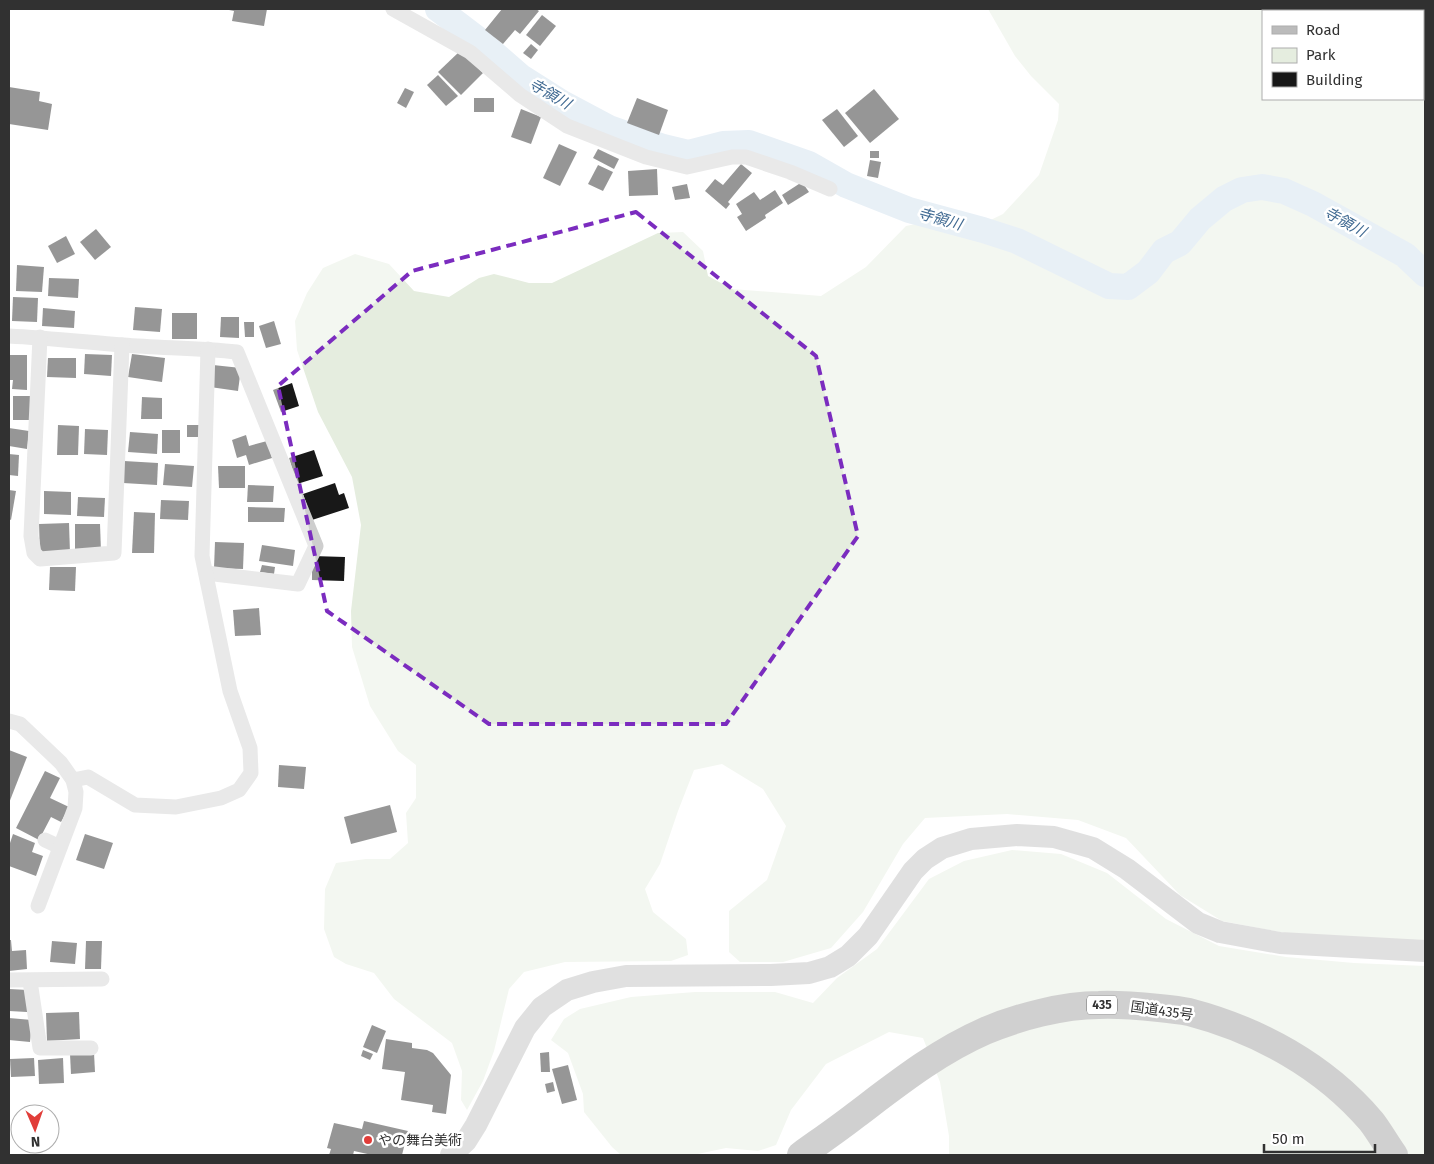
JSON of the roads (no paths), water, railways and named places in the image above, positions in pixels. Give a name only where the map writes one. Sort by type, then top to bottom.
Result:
[{"type":"highway","name":"国道435号","points":[[801,1155],[906,1077],[947,1050],[985,1031],[1015,1020],[1055,1010],[1098,1004],[1144,1006],[1187,1012],[1243,1029],[1278,1047],[1324,1076],[1347,1096],[1371,1122],[1394,1155]]},
{"type":"street","points":[[393,9],[470,52],[520,95],[567,126],[646,157],[687,167],[732,156],[746,157],[790,172],[830,189]]},
{"type":"street","points":[[9,336],[237,352],[316,546],[298,584],[206,573]]},
{"type":"street","points":[[40,337],[32,536],[34,553],[40,559],[114,553],[122,345]]},
{"type":"street","points":[[73,780],[88,777],[135,805],[176,808],[221,798],[239,790],[251,773],[250,748],[230,691],[202,556],[208,349]]},
{"type":"street","points":[[9,721],[20,724],[61,763],[73,780],[76,792],[75,808],[38,906]]},
{"type":"street","points":[[450,1155],[466,1141],[476,1126],[525,1028],[542,1007],[567,990],[593,982],[626,976],[771,975],[809,972],[830,967],[848,956],[868,936],[914,871],[925,859],[942,848],[970,839],[1017,835],[1054,837],[1093,848],[1127,869],[1198,923],[1220,932],[1280,943],[1425,951]]},
{"type":"street","points":[[45,840],[60,847]]},
{"type":"street","points":[[9,980],[102,979]]},
{"type":"street","points":[[30,981],[40,1048],[91,1048]]},
{"type":"waterway","name":"寺領川","points":[[438,9],[475,37],[521,77],[562,103],[609,128],[663,147],[688,153],[723,144],[749,143],[809,164],[846,185],[909,210],[1017,241],[1109,286],[1128,287],[1148,272],[1164,251],[1180,243],[1200,219],[1224,199],[1242,190],[1262,187],[1284,191],[1313,204],[1405,255],[1425,274]]},
{"type":"place","name":"やの舞台美術","points":[[368,1140]]}]
